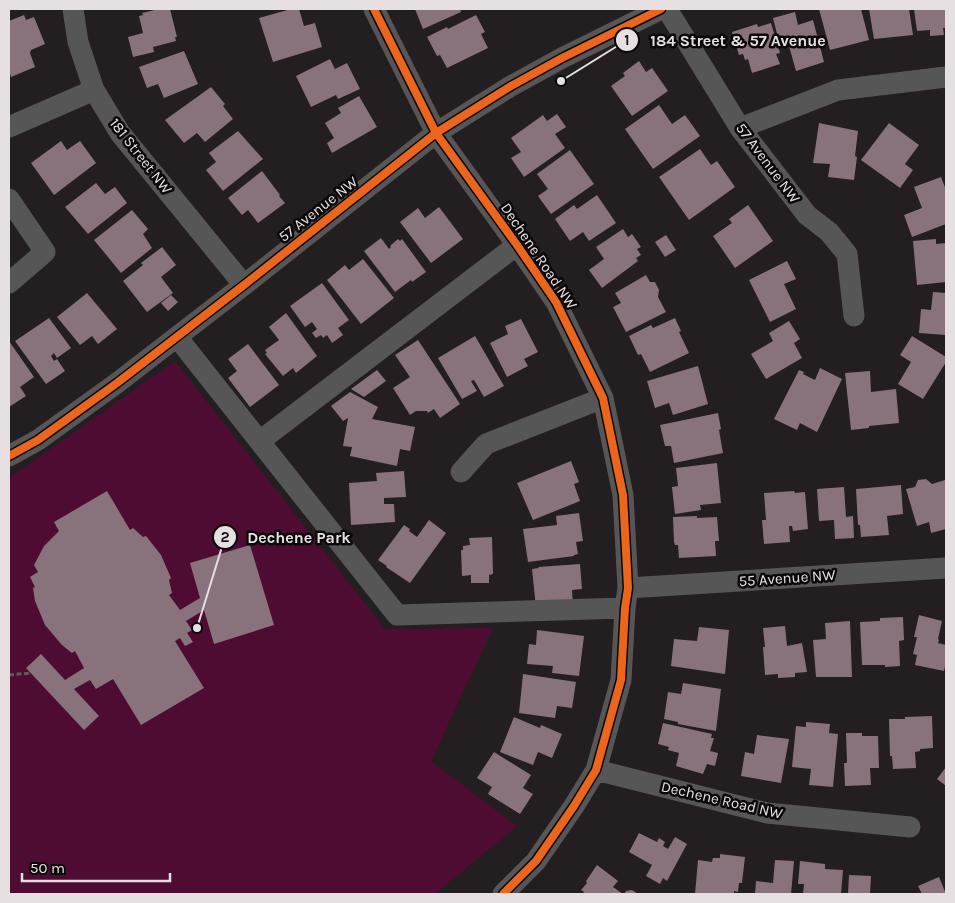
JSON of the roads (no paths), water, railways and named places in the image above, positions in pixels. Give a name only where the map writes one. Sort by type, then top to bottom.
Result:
[{"type":"street","name":"181 Street NW","points":[[73,9],[78,42],[94,90],[120,133],[244,285]]},
{"type":"street","name":"Dechene Road NW","points":[[374,9],[436,133],[556,302],[603,398],[623,496],[626,598],[621,680],[596,770],[536,861],[503,894]]},
{"type":"street","name":"57 Avenue NW","points":[[9,456],[38,440],[78,413],[436,133],[511,86],[661,9]]},
{"type":"street","name":"57 Avenue NW","points":[[667,9],[740,128],[807,215],[829,232],[846,254],[854,316]]},
{"type":"street","points":[[740,128],[838,90],[946,77]]},
{"type":"street","points":[[9,126],[94,90]]},
{"type":"street","points":[[9,199],[46,252],[9,283]]},
{"type":"street","points":[[177,337],[260,441],[517,245]]},
{"type":"street","points":[[461,472],[486,444],[603,398]]},
{"type":"street","name":"55 Avenue NW","points":[[260,441],[397,614],[626,598],[946,568]]},
{"type":"street","name":"Dechene Road NW","points":[[596,770],[767,814],[910,827]]},
{"type":"place","name":"184 Street & 57 Avenue","points":[[561,81]]},
{"type":"place","name":"Dechene Park","points":[[197,628]]}]
